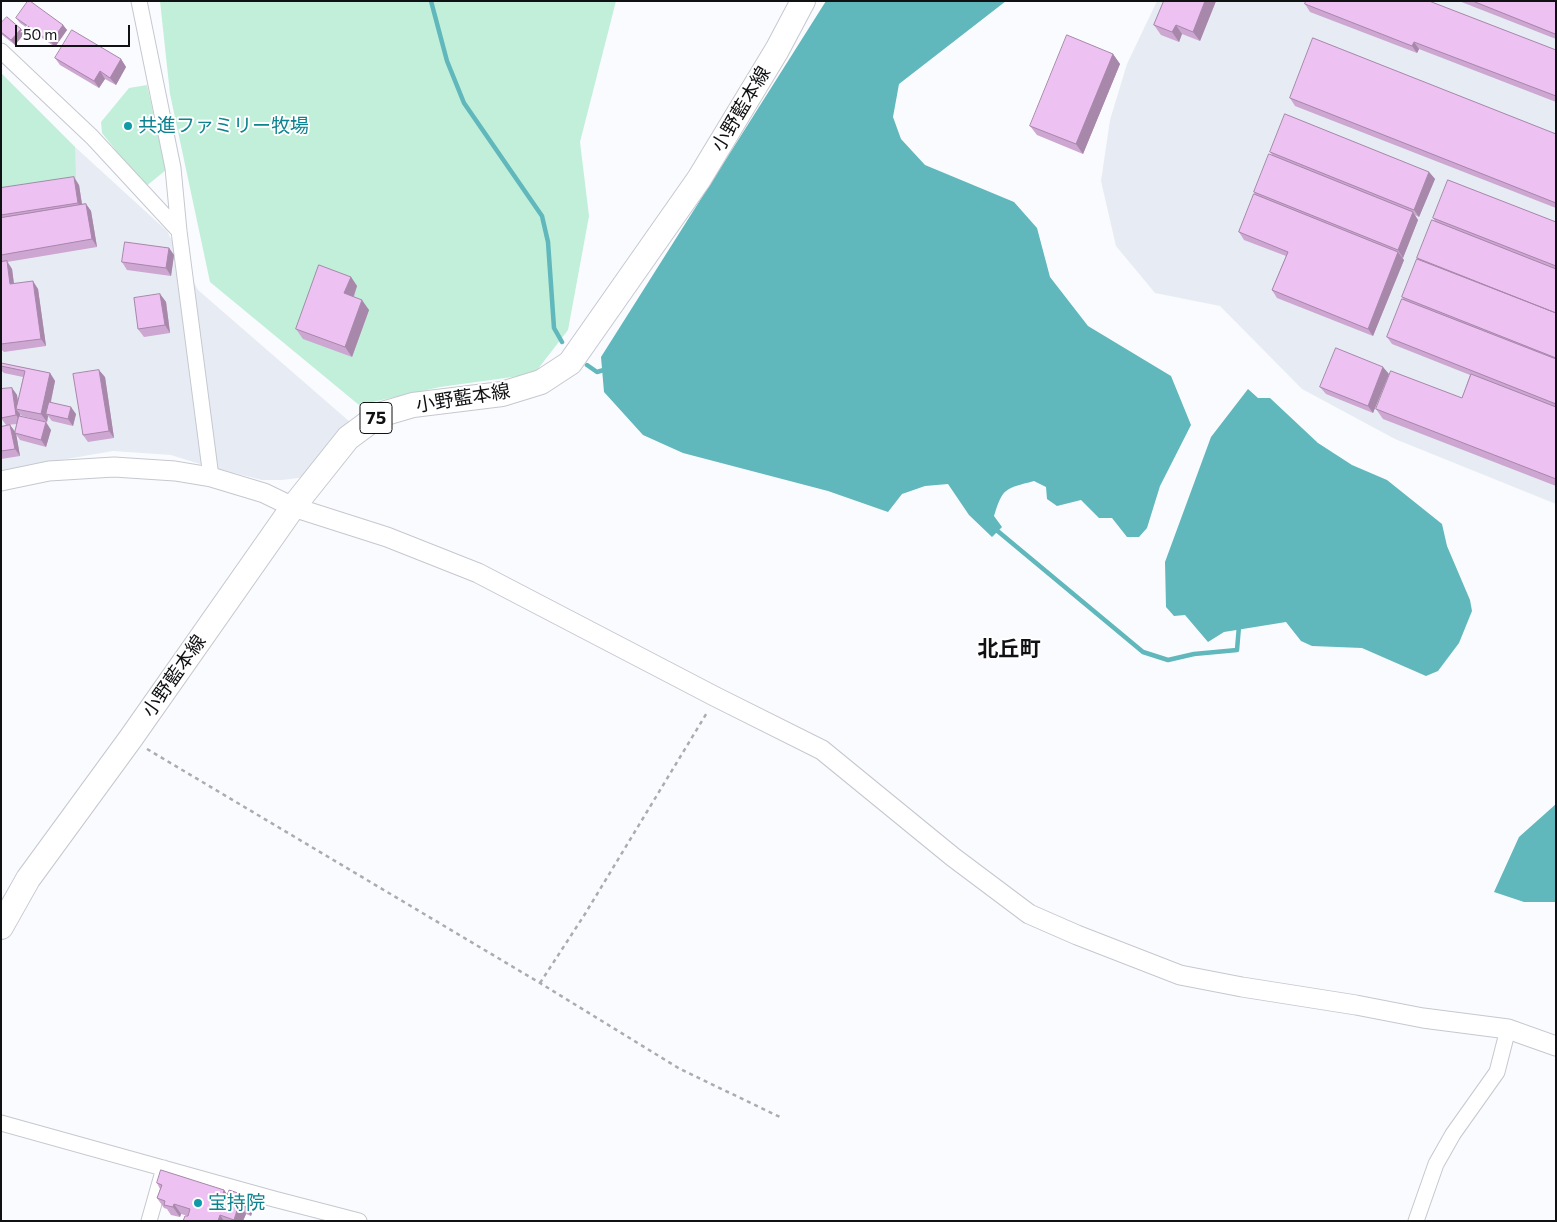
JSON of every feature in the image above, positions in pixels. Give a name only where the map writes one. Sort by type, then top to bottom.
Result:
[{"type":"main road","name":"小野藍本線","points":[[1,927],[28,879],[131,738],[293,506],[348,438],[379,415],[413,405],[502,394],[541,382],[570,363],[698,179],[777,50],[802,1]]},
{"type":"street","points":[[139,1],[173,168],[179,231],[210,478]]},
{"type":"street","points":[[1,51],[92,137],[179,231]]},
{"type":"street","points":[[1,481],[49,471],[114,466],[175,471],[210,478],[264,493],[293,506],[387,537],[478,573],[822,750],[953,857],[1029,914],[1077,936],[1180,975],[1423,1018],[1508,1029],[1556,1046]]},
{"type":"street","points":[[1416,1221],[1436,1164],[1453,1134],[1497,1072],[1508,1029]]},
{"type":"street","points":[[1,1123],[359,1221]]},
{"type":"street","points":[[149,1221],[164,1168]]},
{"type":"path","points":[[540,984],[590,906],[716,697]]},
{"type":"path","points":[[131,738],[680,1069],[780,1117]]},
{"type":"shaded area","points":[[1157,1],[1556,1],[1556,504],[1395,439],[1302,389],[1220,306],[1155,293],[1116,246],[1101,181],[1110,120],[1127,64]]},
{"type":"shaded area","points":[[1,73],[75,147],[167,231],[198,290],[350,422],[306,477],[262,480],[171,455],[113,451],[55,461],[1,476]]},
{"type":"green space","points":[[160,1],[616,1],[580,142],[589,216],[568,330],[534,374],[440,387],[359,405],[210,282],[170,94]]},
{"type":"green space","points":[[1,73],[75,147],[76,183],[1,192]]},
{"type":"green space","points":[[147,85],[166,170],[145,187],[102,133],[101,122],[129,88]]},
{"type":"water","points":[[826,1],[1006,1],[899,84],[893,117],[901,139],[925,165],[1014,202],[1037,228],[1050,277],[1088,326],[1171,376],[1191,425],[1160,486],[1147,528],[1139,537],[1127,537],[1112,518],[1099,518],[1081,500],[1057,506],[1047,499],[1046,487],[1034,481],[1011,488],[1003,494],[994,516],[1002,527],[992,537],[969,515],[948,484],[925,486],[902,494],[888,512],[828,491],[683,453],[643,435],[604,392],[601,357]]},
{"type":"water","points":[[1248,389],[1258,398],[1270,398],[1318,443],[1352,465],[1387,480],[1442,524],[1447,546],[1470,600],[1472,611],[1459,643],[1438,671],[1426,676],[1362,648],[1312,646],[1301,641],[1286,622],[1224,632],[1208,642],[1185,615],[1174,616],[1166,607],[1165,562],[1211,437]]},
{"type":"water","points":[[1556,804],[1556,902],[1524,902],[1494,892],[1519,837]]},
{"type":"building","points":[[28,1],[63,25],[51,42],[16,18]]},
{"type":"building","points":[[1164,1],[1205,1],[1193,32],[1176,25],[1172,32],[1154,25]]},
{"type":"building","points":[[1306,1],[1429,1],[1556,50],[1556,96],[1414,42],[1412,46],[1305,4]]},
{"type":"building","points":[[1473,1],[1556,1],[1556,34]]},
{"type":"building","points":[[7,17],[21,29],[11,40],[1,32],[1,23]]},
{"type":"building","points":[[72,30],[121,59],[110,78],[100,71],[94,81],[55,58]]},
{"type":"building","points":[[1067,35],[1113,54],[1076,144],[1030,126]]},
{"type":"building","points":[[1313,38],[1556,134],[1556,203],[1290,98]]},
{"type":"building","points":[[1285,114],[1429,172],[1414,210],[1270,152]]},
{"type":"building","points":[[1269,154],[1413,212],[1398,250],[1254,192]]},
{"type":"building","points":[[74,177],[78,203],[1,215],[1,188]]},
{"type":"building","points":[[1448,180],[1556,222],[1556,266],[1433,218]]},
{"type":"building","points":[[1254,194],[1398,252],[1368,329],[1272,290],[1288,252],[1239,232]]},
{"type":"building","points":[[86,204],[92,239],[1,255],[1,218]]},
{"type":"building","points":[[1432,220],[1556,269],[1556,313],[1417,258]]},
{"type":"building","points":[[125,242],[169,248],[166,268],[122,262]]},
{"type":"building","points":[[1417,259],[1556,313],[1556,358],[1402,297]]},
{"type":"building","points":[[7,261],[10,284],[33,281],[41,339],[1,344],[1,262]]},
{"type":"building","points":[[319,265],[351,277],[344,293],[362,300],[345,347],[296,329]]},
{"type":"building","points":[[160,294],[165,325],[138,329],[134,298]]},
{"type":"building","points":[[1402,299],[1556,359],[1556,404],[1387,337]]},
{"type":"building","points":[[1336,348],[1383,367],[1368,406],[1320,387]]},
{"type":"building","points":[[1,363],[50,373],[41,414],[16,409],[25,371],[1,366]]},
{"type":"building","points":[[99,370],[109,431],[83,435],[73,374]]},
{"type":"building","points":[[1391,371],[1462,398],[1471,374],[1556,407],[1556,479],[1376,409]]},
{"type":"building","points":[[12,388],[16,415],[1,418],[1,389]]},
{"type":"building","points":[[49,402],[71,407],[68,419],[46,414]]},
{"type":"building","points":[[19,416],[46,422],[41,440],[15,433]]},
{"type":"building","points":[[10,425],[15,449],[1,451],[1,427]]},
{"type":"building","name":"宝持院","points":[[161,1170],[224,1190],[222,1198],[226,1199],[229,1190],[247,1196],[244,1206],[239,1204],[234,1220],[220,1215],[218,1221],[183,1221],[185,1216],[188,1216],[190,1209],[174,1204],[173,1207],[164,1205],[165,1201],[157,1198],[162,1185],[157,1183]]},
{"type":"waterway","points":[[431,1],[447,61],[464,103],[542,216],[548,242],[554,328],[562,342]]},
{"type":"waterway","points":[[587,365],[597,372],[607,369]]},
{"type":"waterway","points":[[994,528],[1143,652],[1168,660],[1194,654],[1237,650],[1239,626]]},
{"type":"place","name":"共進ファミリー牧場","points":[[128,126]]},
{"type":"place","name":"宝持院","points":[[198,1203]]},
{"type":"district","name":"北丘町","points":[[1009,649]]}]
